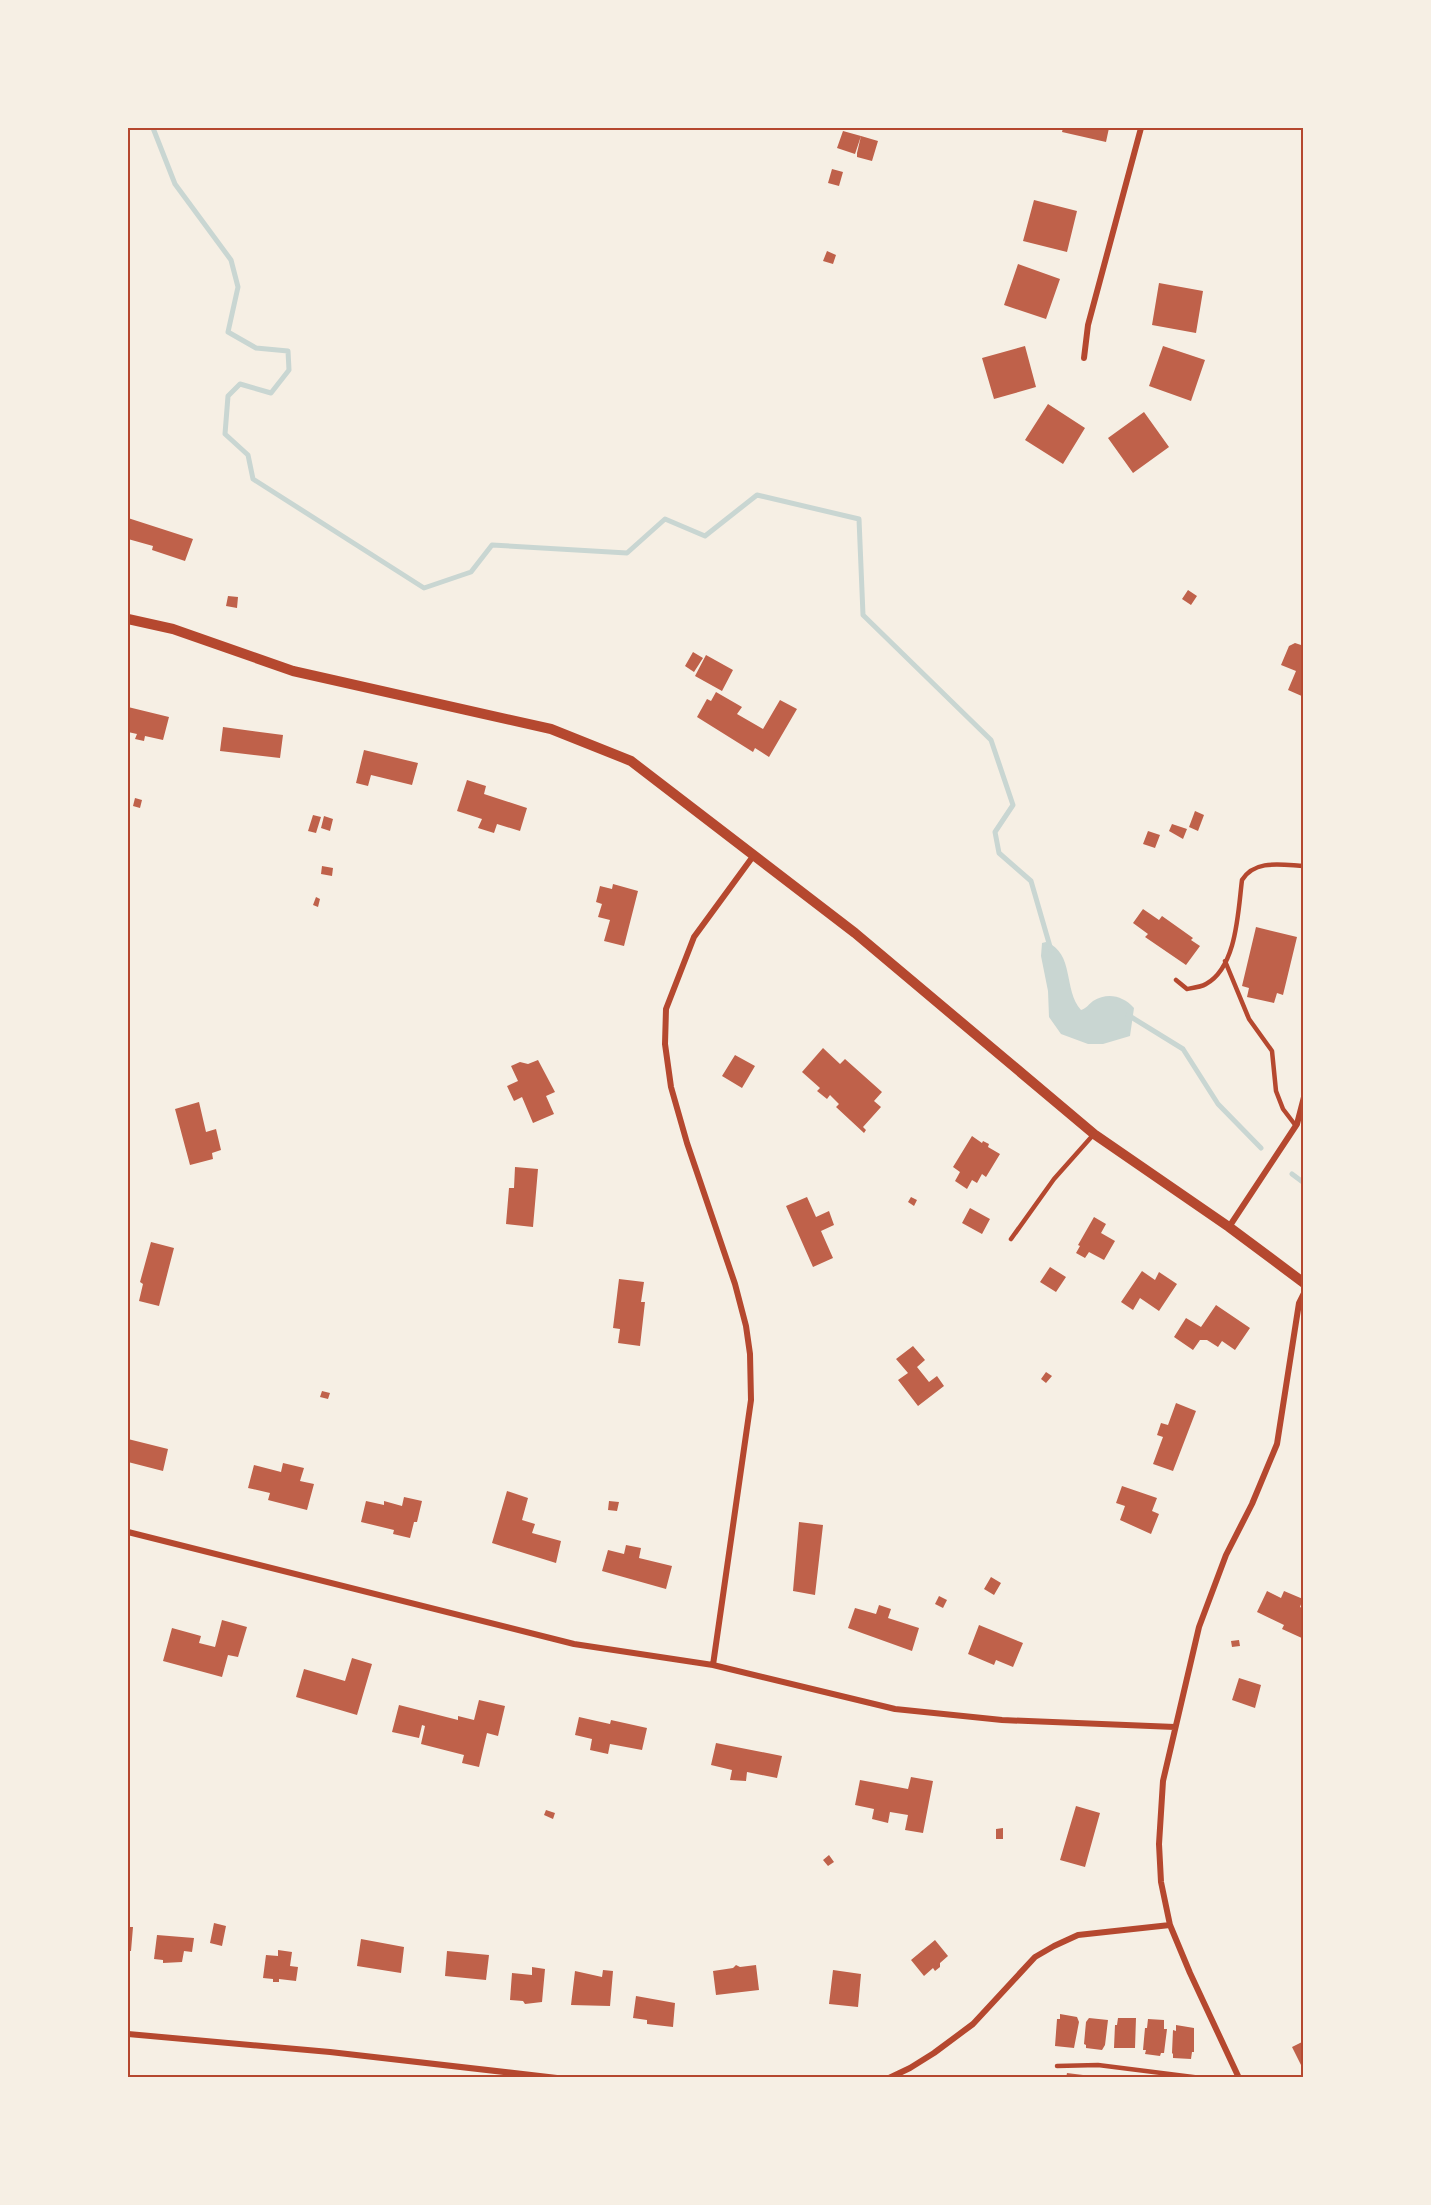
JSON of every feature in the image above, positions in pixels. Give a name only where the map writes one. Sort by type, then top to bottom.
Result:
[{"type":"street","points":[[1084,358],[1088,325],[1141,128]]},
{"type":"street","points":[[128,619],[173,629],[293,671],[550,729],[631,761],[855,933],[1094,1134],[1229,1227],[1304,1283]]},
{"type":"street","points":[[713,1665],[751,1400],[750,1354],[746,1326],[735,1284],[687,1143],[671,1087],[665,1044],[666,1009],[694,937],[754,855]]},
{"type":"street","points":[[1229,1227],[1296,1126],[1304,1097]]},
{"type":"street","points":[[1239,2078],[1170,1925],[1161,1882],[1159,1844],[1163,1781],[1199,1628],[1226,1555],[1252,1504],[1277,1444],[1297,1314],[1304,1293]]},
{"type":"street","points":[[128,1532],[574,1644],[713,1665],[896,1709],[1002,1720],[1175,1727]]},
{"type":"street","points":[[889,2078],[934,2053],[974,2024],[1035,1957],[1054,1946],[1077,1935],[1170,1925]]},
{"type":"street","points":[[128,2034],[330,2052],[557,2078]]},
{"type":"lane","points":[[1176,980],[1187,989],[1206,984],[1220,971],[1234,944],[1242,880],[1246,873],[1259,865],[1304,866]]},
{"type":"lane","points":[[1225,961],[1249,1019],[1272,1051],[1276,1091],[1283,1109],[1296,1126]]},
{"type":"lane","points":[[1011,1239],[1054,1179],[1094,1134]]},
{"type":"lane","points":[[1057,2066],[1098,2065],[1201,2078]]},
{"type":"shaded area","points":[[1046,942],[1061,954],[1072,992],[1081,1010],[1099,998],[1110,996],[1120,998],[1134,1008],[1130,1036],[1103,1044],[1088,1044],[1061,1034],[1049,1017],[1048,991],[1041,956],[1042,943]]},
{"type":"building","points":[[1063,128],[1109,128],[1106,142],[1062,132]]},
{"type":"building","points":[[843,131],[861,136],[855,154],[837,148]]},
{"type":"building","points":[[861,136],[878,141],[872,161],[857,157]]},
{"type":"building","points":[[832,169],[843,172],[839,186],[828,183]]},
{"type":"building","points":[[1034,200],[1077,211],[1067,252],[1023,241]]},
{"type":"building","points":[[827,251],[836,255],[833,264],[823,261]]},
{"type":"building","points":[[1018,264],[1060,279],[1046,319],[1004,305]]},
{"type":"building","points":[[1159,283],[1203,291],[1196,333],[1152,325]]},
{"type":"building","points":[[1025,346],[1036,387],[994,399],[982,358]]},
{"type":"building","points":[[1163,346],[1205,360],[1191,401],[1149,386]]},
{"type":"building","points":[[1048,404],[1085,428],[1063,464],[1025,440]]},
{"type":"building","points":[[1144,412],[1169,447],[1133,473],[1108,438]]},
{"type":"building","points":[[128,518],[193,539],[185,561],[152,550],[153,546],[128,539]]},
{"type":"building","points":[[1188,590],[1197,596],[1191,605],[1182,599]]},
{"type":"building","points":[[228,596],[238,597],[237,608],[226,606]]},
{"type":"building","points":[[1295,643],[1301,645],[1304,651],[1304,697],[1288,690],[1296,671],[1281,665],[1289,646]]},
{"type":"building","points":[[693,652],[703,658],[694,672],[685,666]]},
{"type":"building","points":[[706,655],[733,670],[722,691],[695,676]]},
{"type":"building","points":[[716,692],[742,707],[737,714],[763,729],[780,700],[797,709],[769,757],[755,748],[753,752],[697,717],[707,699],[711,701]]},
{"type":"building","points":[[128,707],[169,717],[163,740],[145,736],[144,741],[135,739],[137,734],[128,732]]},
{"type":"building","points":[[223,727],[283,735],[280,758],[220,751]]},
{"type":"building","points":[[364,750],[418,763],[412,785],[371,775],[368,786],[356,783]]},
{"type":"building","points":[[467,780],[486,786],[484,794],[527,808],[520,831],[497,824],[494,833],[478,828],[482,819],[457,811]]},
{"type":"building","points":[[135,798],[142,800],[140,808],[133,806]]},
{"type":"building","points":[[1195,811],[1204,815],[1198,831],[1189,827]]},
{"type":"building","points":[[313,815],[321,817],[316,833],[308,831]]},
{"type":"building","points":[[324,816],[333,819],[330,831],[321,828]]},
{"type":"building","points":[[1172,824],[1187,829],[1183,839],[1169,831]]},
{"type":"building","points":[[1148,831],[1160,835],[1155,848],[1143,844]]},
{"type":"building","points":[[322,866],[333,868],[332,876],[321,874]]},
{"type":"building","points":[[613,884],[638,891],[624,946],[604,941],[610,920],[598,917],[602,904],[596,902],[600,886],[612,889]]},
{"type":"building","points":[[316,897],[320,899],[318,907],[313,905]]},
{"type":"building","points":[[1143,909],[1159,920],[1162,916],[1193,938],[1191,940],[1200,946],[1186,965],[1145,937],[1148,934],[1133,923]]},
{"type":"building","points":[[1256,927],[1297,937],[1283,995],[1277,993],[1274,1003],[1247,997],[1249,988],[1242,986]]},
{"type":"building","points":[[823,1048],[840,1064],[845,1059],[882,1092],[874,1101],[881,1107],[863,1127],[866,1130],[864,1133],[836,1107],[839,1104],[830,1095],[827,1099],[817,1091],[820,1088],[802,1072]]},
{"type":"building","points":[[735,1055],[755,1066],[742,1088],[722,1076]]},
{"type":"building","points":[[538,1060],[555,1092],[546,1096],[554,1114],[533,1123],[522,1097],[514,1101],[507,1086],[518,1081],[511,1066],[520,1062],[528,1064]]},
{"type":"building","points":[[199,1102],[206,1132],[216,1129],[221,1150],[212,1153],[213,1159],[190,1165],[175,1109]]},
{"type":"building","points":[[972,1136],[982,1143],[983,1141],[989,1144],[988,1147],[1000,1154],[986,1177],[982,1174],[977,1183],[972,1180],[967,1189],[955,1181],[960,1172],[953,1167]]},
{"type":"building","points":[[515,1167],[538,1169],[533,1227],[506,1224],[509,1188],[514,1188]]},
{"type":"building","points":[[807,1197],[816,1217],[829,1211],[834,1225],[821,1231],[833,1258],[813,1267],[786,1206]]},
{"type":"building","points":[[911,1197],[917,1200],[914,1206],[908,1202]]},
{"type":"building","points":[[970,1208],[990,1219],[982,1234],[962,1223]]},
{"type":"building","points":[[1094,1217],[1106,1224],[1101,1233],[1115,1241],[1104,1260],[1089,1252],[1085,1258],[1076,1253]]},
{"type":"building","points":[[151,1242],[174,1248],[159,1306],[139,1301],[143,1284],[140,1282]]},
{"type":"building","points":[[1050,1267],[1066,1277],[1056,1292],[1040,1282]]},
{"type":"building","points":[[1142,1271],[1155,1280],[1159,1272],[1177,1284],[1159,1311],[1140,1298],[1133,1310],[1121,1302]]},
{"type":"building","points":[[619,1279],[644,1282],[641,1302],[645,1302],[640,1346],[618,1343],[620,1329],[613,1328]]},
{"type":"building","points":[[1216,1305],[1250,1328],[1235,1350],[1222,1341],[1218,1347],[1207,1340],[1200,1340],[1193,1350],[1174,1337],[1186,1318],[1201,1327]]},
{"type":"building","points":[[913,1346],[925,1360],[917,1367],[929,1382],[937,1376],[944,1386],[918,1406],[898,1380],[908,1373],[896,1359]]},
{"type":"building","points":[[1046,1372],[1052,1376],[1046,1383],[1041,1379]]},
{"type":"building","points":[[322,1391],[330,1393],[328,1399],[320,1397]]},
{"type":"building","points":[[1176,1403],[1196,1411],[1173,1471],[1153,1464],[1163,1437],[1157,1435],[1161,1423],[1168,1425]]},
{"type":"building","points":[[128,1439],[168,1449],[163,1471],[128,1462]]},
{"type":"building","points":[[283,1463],[304,1468],[300,1481],[314,1484],[307,1510],[268,1500],[270,1493],[248,1488],[254,1465],[281,1472]]},
{"type":"building","points":[[1122,1486],[1157,1498],[1152,1511],[1159,1514],[1151,1534],[1120,1520],[1125,1506],[1116,1503]]},
{"type":"building","points":[[507,1491],[528,1498],[522,1520],[535,1524],[532,1533],[561,1541],[556,1563],[492,1543]]},
{"type":"building","points":[[404,1497],[422,1501],[410,1538],[393,1534],[394,1530],[361,1522],[366,1501],[384,1505],[384,1501],[402,1506]]},
{"type":"building","points":[[609,1501],[619,1502],[617,1511],[608,1510]]},
{"type":"building","points":[[799,1522],[823,1525],[815,1595],[793,1591]]},
{"type":"building","points":[[626,1545],[641,1548],[639,1558],[672,1566],[666,1589],[602,1571],[608,1550],[624,1554]]},
{"type":"building","points":[[991,1577],[1001,1583],[994,1595],[984,1589]]},
{"type":"building","points":[[1267,1591],[1281,1598],[1284,1591],[1303,1599],[1300,1607],[1304,1609],[1304,1639],[1282,1629],[1284,1625],[1257,1612]]},
{"type":"building","points":[[939,1596],[947,1600],[943,1608],[935,1604]]},
{"type":"building","points":[[879,1605],[891,1609],[888,1618],[919,1628],[912,1651],[848,1628],[855,1608],[876,1614]]},
{"type":"building","points":[[222,1620],[247,1627],[238,1657],[228,1655],[222,1677],[163,1661],[172,1628],[201,1636],[199,1643],[215,1647]]},
{"type":"building","points":[[979,1625],[1023,1643],[1013,1667],[996,1660],[994,1665],[968,1654]]},
{"type":"building","points":[[1239,1640],[1240,1646],[1232,1647],[1231,1641]]},
{"type":"building","points":[[352,1658],[372,1664],[357,1715],[296,1697],[304,1669],[345,1681]]},
{"type":"building","points":[[1239,1678],[1261,1685],[1255,1708],[1232,1700]]},
{"type":"building","points":[[479,1700],[505,1706],[498,1736],[487,1733],[479,1767],[462,1763],[464,1755],[421,1744],[425,1726],[422,1725],[419,1738],[392,1732],[399,1705],[458,1720],[458,1716],[474,1720]]},
{"type":"building","points":[[579,1717],[610,1724],[611,1720],[647,1728],[642,1750],[610,1744],[608,1754],[590,1750],[592,1739],[575,1735]]},
{"type":"building","points":[[716,1743],[782,1756],[777,1778],[747,1772],[746,1781],[730,1780],[732,1770],[711,1765]]},
{"type":"building","points":[[911,1777],[933,1781],[923,1833],[905,1830],[908,1815],[890,1812],[888,1823],[872,1819],[874,1809],[855,1805],[860,1780],[908,1789]]},
{"type":"building","points":[[1076,1806],[1100,1813],[1085,1867],[1060,1860]]},
{"type":"building","points":[[546,1810],[555,1813],[553,1819],[544,1815]]},
{"type":"building","points":[[1003,1828],[1003,1839],[996,1839],[996,1829]]},
{"type":"building","points":[[829,1855],[834,1862],[828,1866],[823,1860]]},
{"type":"building","points":[[214,1923],[226,1926],[222,1946],[210,1943]]},
{"type":"building","points":[[128,1927],[133,1927],[131,1951],[128,1951]]},
{"type":"building","points":[[157,1935],[194,1938],[192,1952],[184,1951],[182,1962],[163,1963],[163,1960],[154,1959]]},
{"type":"building","points":[[361,1939],[404,1947],[401,1973],[357,1966]]},
{"type":"building","points":[[935,1940],[948,1956],[940,1963],[940,1967],[935,1971],[933,1968],[924,1976],[911,1960]]},
{"type":"building","points":[[278,1950],[292,1952],[290,1966],[298,1967],[296,1981],[279,1979],[279,1982],[273,1982],[273,1979],[263,1978],[266,1955],[278,1956]]},
{"type":"building","points":[[447,1951],[489,1955],[486,1980],[445,1976]]},
{"type":"building","points":[[736,1965],[740,1967],[756,1965],[759,1990],[716,1995],[713,1971],[733,1968]]},
{"type":"building","points":[[532,1967],[545,1969],[542,2002],[525,2004],[523,2001],[510,2000],[512,1973],[532,1975]]},
{"type":"building","points":[[603,1970],[613,1971],[610,2006],[571,2005],[575,1971],[602,1977]]},
{"type":"building","points":[[833,1970],[861,1974],[858,2007],[829,2004]]},
{"type":"building","points":[[636,1996],[675,2003],[673,2027],[647,2024],[647,2020],[633,2018]]},
{"type":"building","points":[[1060,2014],[1077,2017],[1079,2022],[1074,2048],[1055,2046],[1057,2019],[1060,2019]]},
{"type":"building","points":[[1089,2018],[1108,2020],[1105,2045],[1102,2050],[1086,2048],[1084,2044],[1086,2022]]},
{"type":"building","points":[[1118,2018],[1136,2018],[1135,2048],[1114,2048],[1115,2025],[1117,2025]]},
{"type":"building","points":[[1148,2019],[1164,2020],[1164,2029],[1167,2029],[1164,2053],[1160,2056],[1145,2054],[1146,2050],[1143,2050]]},
{"type":"building","points":[[1176,2025],[1194,2028],[1194,2052],[1192,2052],[1191,2059],[1173,2058],[1173,2030],[1176,2031]]},
{"type":"building","points":[[1304,2041],[1304,2071],[1292,2047]]},
{"type":"building","points":[[1067,2073],[1083,2075],[1083,2078],[1066,2078]]},
{"type":"waterway","points":[[153,128],[175,184],[231,260],[238,287],[228,332],[256,348],[288,351],[289,370],[271,393],[240,384],[228,396],[225,434],[248,455],[253,479],[424,588],[471,572],[492,545],[627,553],[665,519],[705,536],[757,495],[859,519],[863,615],[991,740],[1013,805],[995,832],[999,853],[1031,881],[1051,950]]},
{"type":"waterway","points":[[1128,1015],[1183,1049],[1218,1104],[1261,1148]]},
{"type":"waterway","points":[[1292,1174],[1304,1183]]}]
